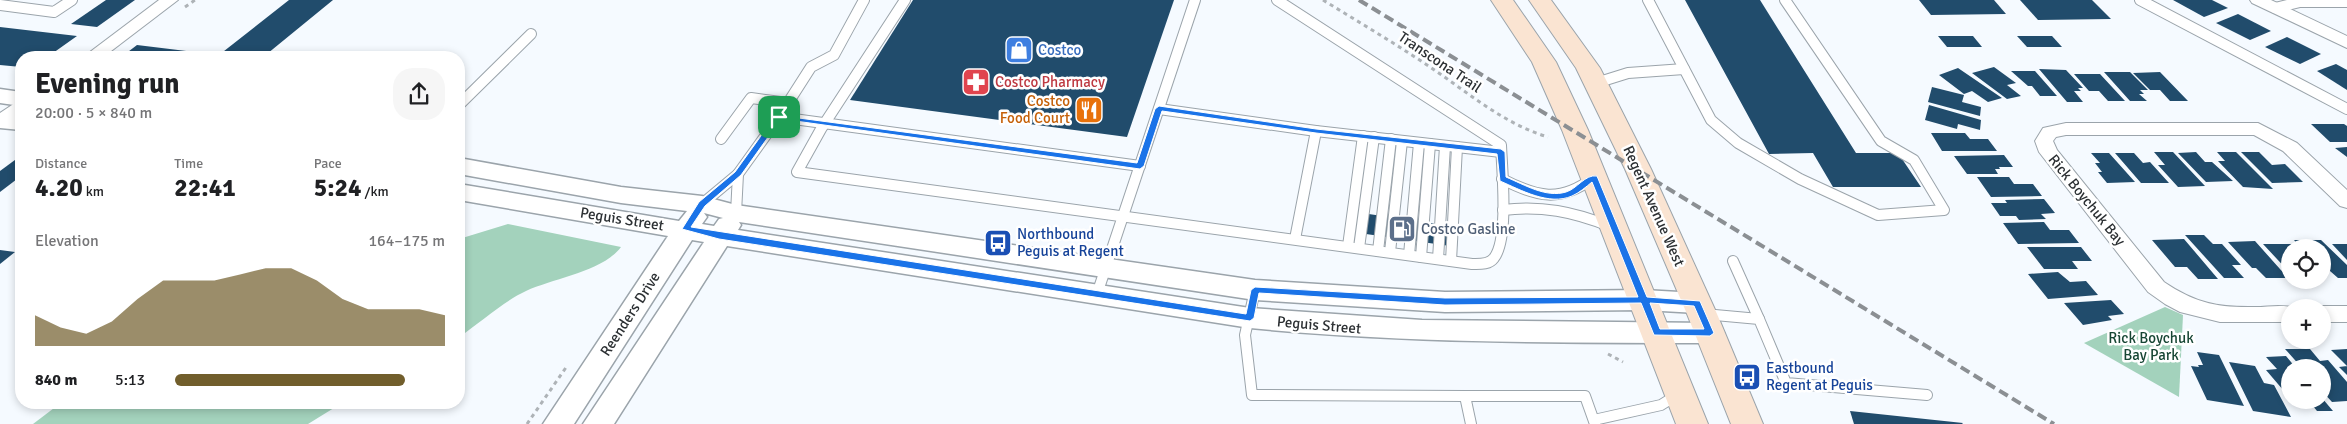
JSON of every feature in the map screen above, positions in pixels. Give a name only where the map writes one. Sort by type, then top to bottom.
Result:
[{"type":"main road","points":[[1502,0],[1544,62],[1594,177],[1692,424]]},
{"type":"main road","name":"Regent Avenue West","points":[[1540,0],[1588,68],[1638,169],[1703,316],[1747,424]]},
{"type":"street","points":[[100,51],[170,0]]},
{"type":"street","points":[[2258,0],[2347,43]]},
{"type":"street","points":[[0,96],[15,98]]},
{"type":"street","points":[[6,122],[15,113]]},
{"type":"street","name":"Rick Boychuk Bay","points":[[2281,314],[2217,315],[2196,311],[2174,301],[2150,280],[2048,152],[2044,141],[2050,132],[2066,129],[2258,129],[2276,137],[2290,147],[2347,201]]},
{"type":"street","name":"Peguis Street","points":[[465,167],[622,195],[702,204],[736,213],[1255,290],[1445,302],[1644,300],[1703,316]]},
{"type":"street","name":"Peguis Street","points":[[465,193],[719,236],[1250,318],[1329,327],[1402,331],[1657,333],[1703,316]]},
{"type":"street","name":"Reenders Drive","points":[[558,424],[702,204]]},
{"type":"street","points":[[598,424],[719,236],[736,213]]},
{"type":"street","points":[[2331,314],[2347,314]]},
{"type":"lane","points":[[0,5],[54,12],[72,0]]},
{"type":"lane","points":[[702,204],[738,174],[779,117],[811,67],[834,55],[864,0]]},
{"type":"lane","points":[[906,0],[826,122],[797,172],[1124,214],[1451,261],[1486,264],[1494,258],[1500,246],[1503,210],[1501,146],[1277,0]]},
{"type":"lane","points":[[1097,294],[1195,0]]},
{"type":"lane","points":[[1648,0],[1712,120],[1738,143],[1800,179],[1878,215],[1944,210],[1914,160],[1881,141],[1785,0]]},
{"type":"lane","points":[[2140,0],[2347,109]]},
{"type":"lane","points":[[2275,8],[2300,2],[2347,2]]},
{"type":"lane","points":[[465,100],[531,34]]},
{"type":"lane","points":[[1596,83],[1611,76],[1640,70],[1684,69]]},
{"type":"lane","points":[[721,139],[751,98],[788,103]]},
{"type":"lane","points":[[1159,109],[1316,131],[1501,152]]},
{"type":"lane","points":[[779,117],[1140,166]]},
{"type":"lane","points":[[1295,239],[1316,131]]},
{"type":"lane","points":[[1348,246],[1363,136]]},
{"type":"lane","points":[[1359,248],[1374,137]]},
{"type":"lane","points":[[1378,251],[1391,139]]},
{"type":"lane","points":[[1390,252],[1402,141]]},
{"type":"lane","points":[[1409,255],[1419,142]]},
{"type":"lane","points":[[1421,257],[1430,144]]},
{"type":"lane","points":[[1438,259],[1445,146]]},
{"type":"lane","points":[[1451,261],[1457,147]]},
{"type":"lane","points":[[736,213],[738,174]]},
{"type":"lane","points":[[1502,179],[1519,188],[1554,196],[1570,194],[1594,177]]},
{"type":"lane","points":[[1503,210],[1522,206],[1561,210],[1585,216],[1615,229]]},
{"type":"lane","points":[[1733,262],[1786,383],[1927,396]]},
{"type":"lane","points":[[1255,290],[1245,336],[1252,395],[1585,396],[1594,422],[1661,405],[1680,393]]},
{"type":"lane","points":[[1703,316],[1759,319]]},
{"type":"lane","points":[[1465,396],[1471,424]]},
{"type":"path","name":"Transcona Trail","points":[[1322,0],[1424,64],[1470,97],[1524,129],[1548,137]]},
{"type":"green space","points":[[508,224],[621,247],[613,256],[602,263],[577,274],[537,286],[518,295],[465,333],[465,237]]},
{"type":"green space","name":"Rick Boychuk Bay Park","points":[[2165,307],[2183,315],[2179,397],[2084,343]]},
{"type":"green space","points":[[53,409],[332,409],[308,424],[33,424]]},
{"type":"building","points":[[106,0],[135,0],[97,27],[71,24]]},
{"type":"building","points":[[289,0],[333,0],[271,51],[224,51]]},
{"type":"building","name":"Costco","points":[[913,0],[1174,0],[1127,137],[850,100]]},
{"type":"building","points":[[1685,0],[1760,0],[1856,153],[1898,153],[1921,187],[1833,187],[1813,153],[1769,154]]},
{"type":"building","points":[[1919,0],[1994,0],[2006,14],[1931,15]]},
{"type":"building","points":[[2020,0],[2092,0],[2111,19],[2038,20]]},
{"type":"building","points":[[2173,0],[2212,0],[2228,8],[2204,17]]},
{"type":"building","points":[[2238,14],[2271,31],[2250,40],[2216,23]]},
{"type":"building","points":[[0,27],[77,36],[56,51],[15,51],[15,66],[0,65]]},
{"type":"building","points":[[1938,36],[1973,36],[1982,47],[1947,47]]},
{"type":"building","points":[[2017,36],[2052,36],[2062,47],[2027,47]]},
{"type":"building","points":[[2287,37],[2321,54],[2300,64],[2265,47]]},
{"type":"building","points":[[137,45],[186,51],[129,51]]},
{"type":"building","points":[[2336,64],[2347,70],[2347,90],[2317,71]]},
{"type":"building","points":[[1994,67],[2016,83],[2007,85],[2021,96],[2007,99],[1972,73]]},
{"type":"building","points":[[1958,68],[2002,98],[1988,102],[1972,91],[1964,94],[1939,75]]},
{"type":"building","points":[[2039,69],[2066,70],[2083,88],[2078,88],[2081,91],[2074,91],[2083,102],[2067,102]]},
{"type":"building","points":[[2011,71],[2035,71],[2057,96],[2040,96],[2032,86],[2028,86]]},
{"type":"building","points":[[2104,72],[2130,72],[2148,90],[2140,90],[2144,94],[2139,94],[2147,101],[2130,101]]},
{"type":"building","points":[[2160,72],[2188,101],[2170,101],[2160,90],[2150,90],[2133,73]]},
{"type":"building","points":[[2074,74],[2100,74],[2125,101],[2108,101],[2099,91],[2089,91]]},
{"type":"building","points":[[1932,87],[1964,95],[1962,102],[1981,107],[1980,116],[1928,102]]},
{"type":"building","points":[[1929,105],[1981,120],[1980,130],[1958,124],[1957,129],[1925,120]]},
{"type":"building","points":[[2311,124],[2344,124],[2347,126],[2347,142],[2330,142]]},
{"type":"building","points":[[1931,133],[1965,133],[1970,139],[1988,139],[1997,151],[1942,151]]},
{"type":"building","points":[[2347,147],[2347,157],[2335,148]]},
{"type":"building","points":[[2154,152],[2173,152],[2205,186],[2178,187],[2158,165],[2165,165]]},
{"type":"building","points":[[2196,152],[2205,162],[2212,162],[2233,181],[2206,182],[2178,153]]},
{"type":"building","points":[[2217,152],[2236,152],[2273,189],[2243,187],[2218,161],[2225,161]]},
{"type":"building","points":[[2241,152],[2259,152],[2272,165],[2285,164],[2303,182],[2272,183]]},
{"type":"building","points":[[2091,153],[2109,153],[2135,182],[2107,183],[2098,172],[2102,172],[2095,163],[2100,163]]},
{"type":"building","points":[[2115,153],[2134,153],[2143,163],[2150,162],[2169,183],[2141,183]]},
{"type":"building","points":[[2004,155],[2013,167],[1999,167],[2000,169],[1995,169],[1998,174],[1967,174],[1954,156]]},
{"type":"building","points":[[15,160],[15,181],[0,192],[0,171]]},
{"type":"building","points":[[1977,177],[2009,177],[2014,184],[2033,184],[2042,196],[1991,197]]},
{"type":"building","points":[[2044,199],[2055,213],[2041,214],[2046,219],[2019,220],[2016,216],[2000,216],[1991,203],[2007,203],[2005,200]]},
{"type":"building","name":"Costco Gasline","points":[[1348,211],[1458,227],[1457,247],[1345,231]]},
{"type":"building","points":[[2044,222],[2050,230],[2069,230],[2079,243],[2018,244],[2003,223]]},
{"type":"building","points":[[2185,235],[2204,235],[2213,244],[2222,244],[2241,265],[2232,265],[2244,278],[2224,278]]},
{"type":"building","points":[[2184,239],[2218,279],[2198,279],[2187,267],[2175,267],[2152,240]]},
{"type":"building","points":[[2255,241],[2281,270],[2281,278],[2266,278],[2256,268],[2252,268],[2228,242]]},
{"type":"building","points":[[2263,244],[2281,244],[2281,263]]},
{"type":"building","points":[[2332,244],[2347,244],[2347,260]]},
{"type":"building","points":[[2027,247],[2081,247],[2092,261],[2072,261],[2078,269],[2044,269]]},
{"type":"building","points":[[0,250],[15,252],[0,264]]},
{"type":"building","points":[[2331,250],[2347,265],[2347,278],[2338,278],[2331,272]]},
{"type":"building","points":[[2058,272],[2070,282],[2086,281],[2098,295],[2048,299],[2028,274]]},
{"type":"building","points":[[2111,300],[2124,314],[2108,316],[2112,320],[2083,325],[2064,303]]},
{"type":"building","points":[[2285,349],[2310,349],[2318,359],[2294,359]]},
{"type":"building","points":[[2347,349],[2347,366],[2331,350]]},
{"type":"building","points":[[2197,352],[2219,355],[2244,406],[2207,400],[2191,366],[2199,367],[2198,365],[2203,365]]},
{"type":"building","points":[[2286,356],[2288,359],[2281,359],[2281,388],[2266,370],[2277,369],[2266,357]]},
{"type":"building","points":[[2229,362],[2255,366],[2264,383],[2274,385],[2281,398],[2281,409],[2287,409],[2291,417],[2253,411]]},
{"type":"building","points":[[2331,363],[2347,382],[2347,401],[2332,402]]},
{"type":"building","points":[[2347,366],[2347,375],[2339,367]]},
{"type":"building","points":[[2315,409],[2331,409],[2333,411],[2317,411]]},
{"type":"building","points":[[1850,411],[1963,423],[1854,424]]},
{"type":"railway","points":[[1359,0],[2054,424]]},
{"type":"place","name":"Costco","points":[[1019,50]]},
{"type":"place","name":"Costco Pharmacy","points":[[976,82]]},
{"type":"place","name":"Costco Food Court","points":[[1089,110]]},
{"type":"place","name":"Costco Gasline","points":[[1402,229]]},
{"type":"place","name":"Northbound Peguis at Regent","points":[[998,243]]},
{"type":"place","name":"Eastbound Regent at Peguis","points":[[1747,377]]},
{"type":"route","points":[[779,117],[738,174],[702,204],[686,229],[719,236],[1250,318],[1255,290],[1445,302],[1644,300],[1697,303],[1710,333],[1657,333],[1644,300],[1635,277],[1594,177],[1582,188],[1570,194],[1554,196],[1536,193],[1519,188],[1502,179],[1501,152],[1316,131],[1159,109],[1140,166],[779,117]]}]
